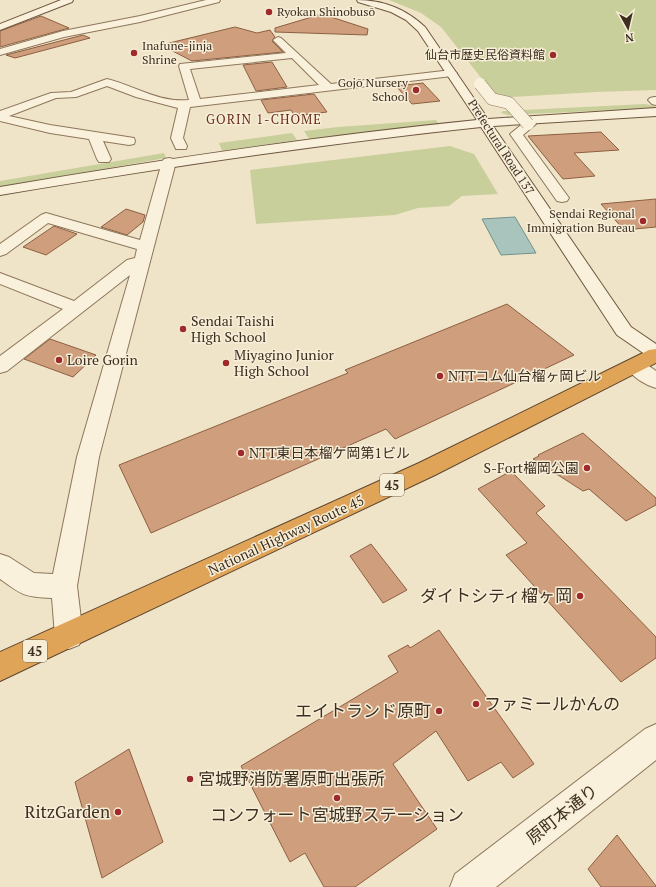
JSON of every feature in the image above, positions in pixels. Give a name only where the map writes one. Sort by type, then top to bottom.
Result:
[{"type":"highway","name":"National Highway Route 45","points":[[0,667],[70,636],[651,364]]},
{"type":"street","points":[[0,27],[69,0]]},
{"type":"street","points":[[0,52],[62,34],[140,19],[216,0]]},
{"type":"street","name":"Prefectural Road 137","points":[[361,0],[398,12],[416,23],[478,111],[624,330],[651,364]]},
{"type":"street","points":[[278,40],[328,87]]},
{"type":"street","points":[[181,146],[178,138],[190,103],[184,66],[295,55]]},
{"type":"street","points":[[0,116],[55,96],[72,95],[107,82],[125,90],[176,105],[452,74]]},
{"type":"street","points":[[480,84],[492,99],[509,103],[529,124],[516,134],[562,198]]},
{"type":"street","points":[[585,104],[655,104]]},
{"type":"street","points":[[0,191],[167,155],[333,139],[655,104]]},
{"type":"street","points":[[462,112],[525,107]]},
{"type":"street","points":[[0,116],[50,129],[129,141]]},
{"type":"street","points":[[94,136],[104,159]]},
{"type":"street","points":[[70,636],[64,586],[88,457],[123,326],[145,254],[167,155],[181,146],[195,143]]},
{"type":"street","points":[[89,162],[120,156]]},
{"type":"street","points":[[0,251],[46,218],[145,254]]},
{"type":"street","points":[[0,366],[145,254]]},
{"type":"street","points":[[0,278],[77,308]]},
{"type":"street","points":[[0,565],[30,585],[64,586]]},
{"type":"street","name":"原町本通り","points":[[468,887],[656,740]]},
{"type":"green space","points":[[389,0],[656,0],[656,90],[497,98],[441,27],[421,13]]},
{"type":"green space","points":[[645,104],[655,106],[656,108],[508,115],[501,113],[503,111]]},
{"type":"green space","points":[[436,120],[439,124],[309,139],[304,131],[338,127]]},
{"type":"green space","points":[[292,133],[297,140],[222,151],[219,143]]},
{"type":"green space","points":[[450,146],[474,154],[498,194],[462,196],[449,206],[418,208],[395,215],[256,224],[250,170]]},
{"type":"green space","points":[[164,153],[166,158],[0,187],[0,181]]},
{"type":"water","points":[[515,217],[536,253],[501,255],[482,219]]},
{"type":"building","points":[[322,14],[368,29],[367,35],[275,32],[275,28]]},
{"type":"building","points":[[41,16],[69,28],[0,47],[0,31]]},
{"type":"building","points":[[235,27],[257,33],[270,30],[275,37],[272,41],[283,52],[192,61],[161,45]]},
{"type":"building","points":[[83,35],[90,38],[15,58],[6,55]]},
{"type":"building","points":[[272,62],[287,87],[256,91],[243,65]]},
{"type":"building","points":[[423,83],[440,101],[412,104],[396,86]]},
{"type":"building","points":[[314,94],[327,112],[295,116],[291,110],[268,113],[261,100]]},
{"type":"building","points":[[601,132],[619,150],[574,153],[595,176],[563,179],[528,136]]},
{"type":"building","points":[[656,199],[656,227],[624,230],[601,204]]},
{"type":"building","points":[[126,209],[145,215],[143,222],[127,235],[101,227]]},
{"type":"building","points":[[54,226],[77,234],[46,255],[23,247]]},
{"type":"building","points":[[507,304],[574,355],[395,439],[386,429],[151,533],[119,465],[348,373],[345,370]]},
{"type":"building","name":"Loire Gorin","points":[[50,339],[96,355],[73,377],[24,359]]},
{"type":"building","name":"S-Fort榴岡公園","points":[[583,433],[656,498],[656,505],[626,521],[589,489],[583,491],[533,459],[539,456],[538,455]]},
{"type":"building","name":"ダイトシティ榴ヶ岡","points":[[511,471],[545,506],[536,513],[656,637],[656,658],[621,682],[506,555],[527,543],[478,489]]},
{"type":"building","points":[[371,544],[407,590],[383,603],[350,556]]},
{"type":"building","name":"コンフォート宮城野ステーション","points":[[439,630],[534,764],[513,778],[501,762],[468,781],[436,731],[393,764],[437,829],[355,887],[324,887],[305,853],[290,862],[241,766],[398,672],[388,656],[408,645],[410,648]]},
{"type":"building","name":"RitzGarden","points":[[129,749],[163,842],[102,878],[75,782]]},
{"type":"building","points":[[617,835],[656,887],[601,887],[588,869]]},
{"type":"place","name":"Ryokan Shinobusō","points":[[269,12]]},
{"type":"place","name":"Inafune-jinja Shrine","points":[[134,53]]},
{"type":"place","name":"仙台市歴史民俗資料館","points":[[553,55]]},
{"type":"place","name":"Gojō Nursery School","points":[[416,90]]},
{"type":"place","name":"Sendai Regional Immigration Bureau","points":[[643,221]]},
{"type":"place","name":"Sendai Taishi High School","points":[[183,329]]},
{"type":"place","name":"Loire Gorin","points":[[59,360]]},
{"type":"place","name":"Miyagino Junior High School","points":[[226,363]]},
{"type":"place","name":"NTTコム仙台榴ヶ岡ビル","points":[[440,376]]},
{"type":"place","name":"NTT東日本榴ケ岡第1ビル","points":[[241,453]]},
{"type":"place","name":"S-Fort榴岡公園","points":[[587,468]]},
{"type":"place","name":"ダイトシティ榴ヶ岡","points":[[580,596]]},
{"type":"place","name":"ファミールかんの","points":[[476,704]]},
{"type":"place","name":"エイトランド原町","points":[[439,711]]},
{"type":"place","name":"宮城野消防署原町出張所","points":[[190,779]]},
{"type":"place","name":"コンフォート宮城野ステーション","points":[[337,798]]},
{"type":"place","name":"RitzGarden","points":[[118,812]]},
{"type":"district","name":"GORIN 1-CHOME","points":[[264,119]]}]
